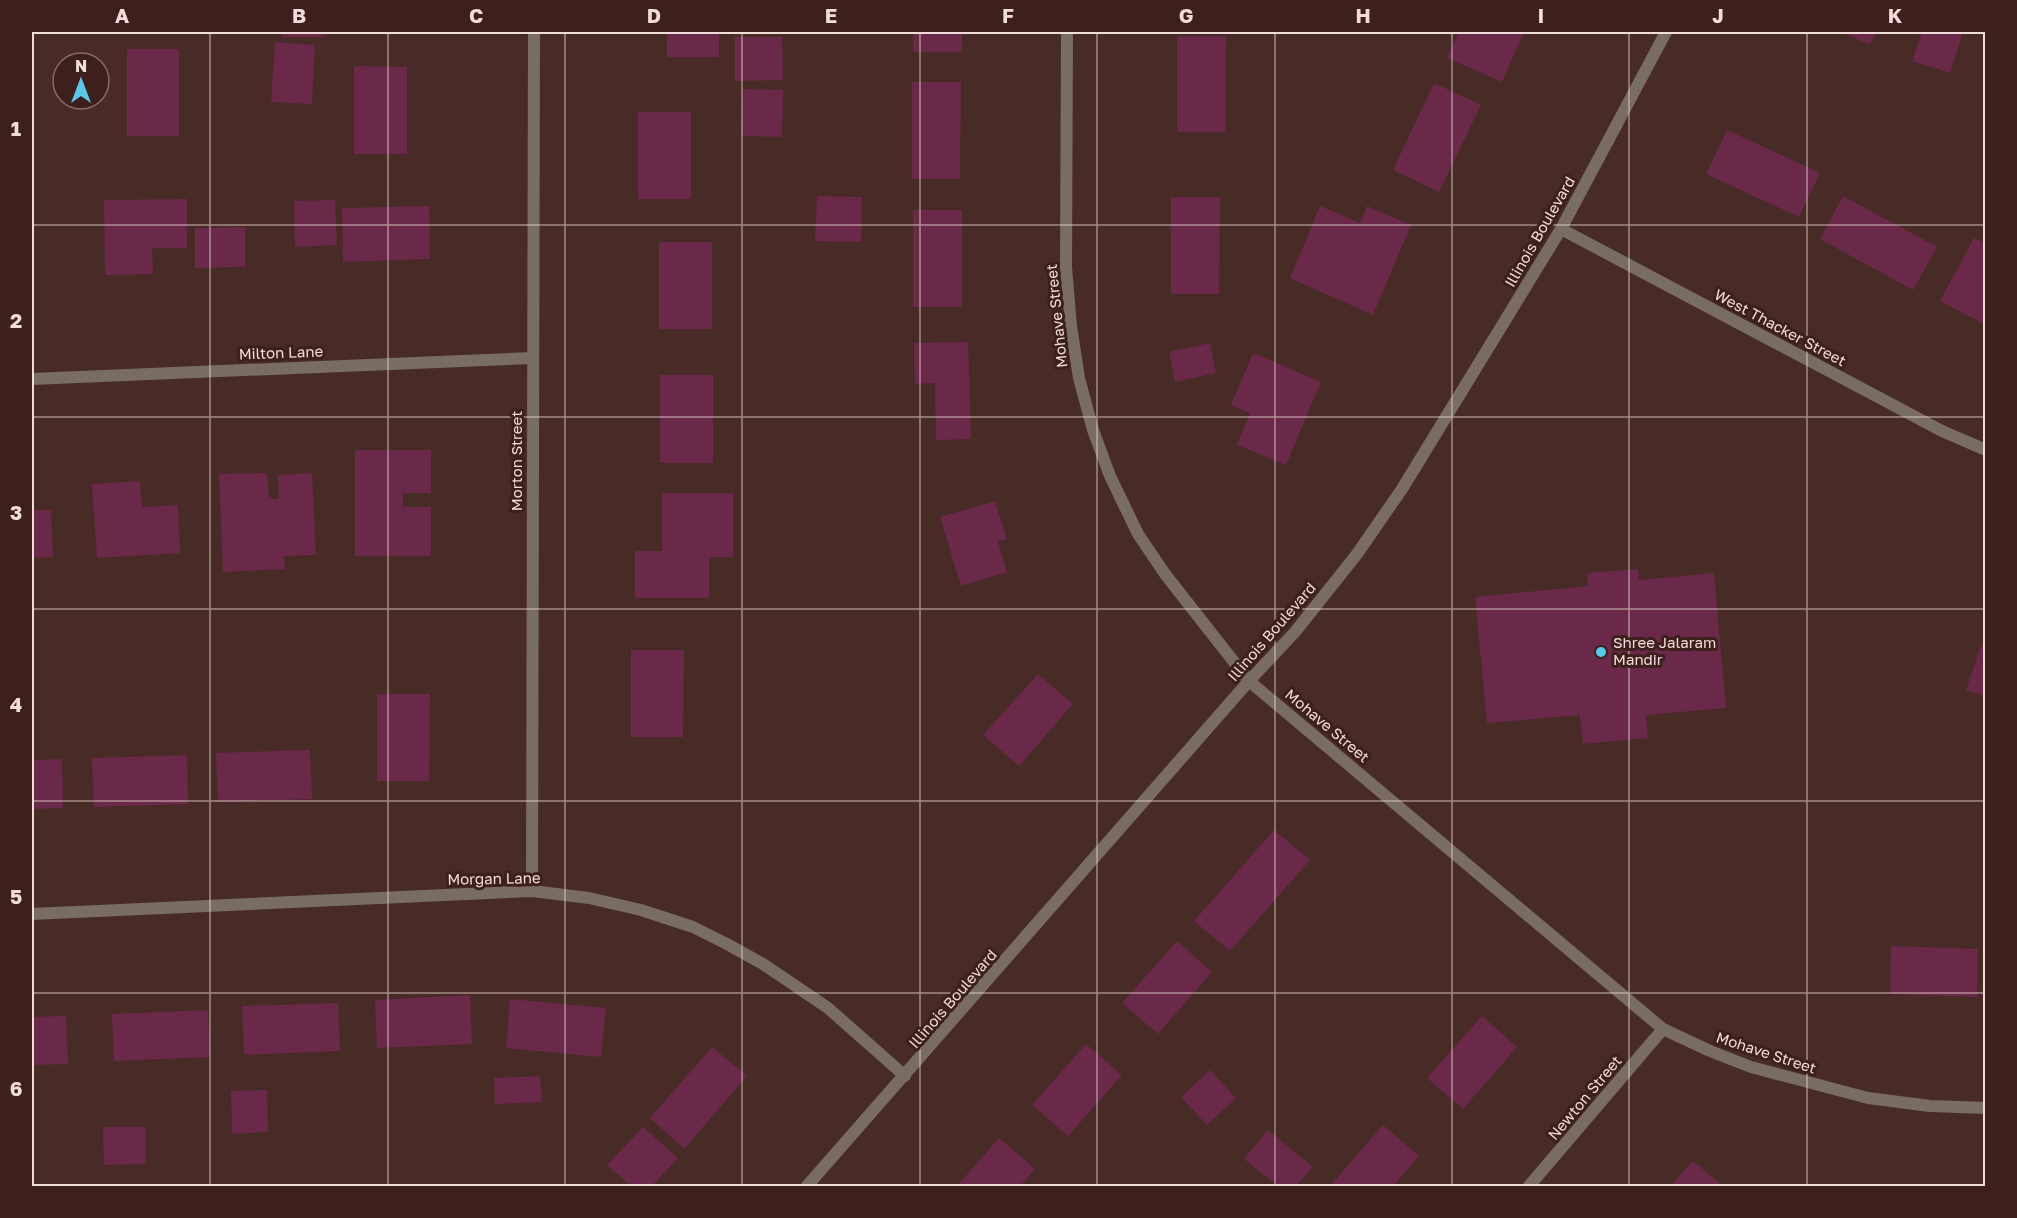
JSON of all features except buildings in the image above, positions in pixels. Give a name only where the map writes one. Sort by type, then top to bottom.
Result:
[{"type":"street","name":"Morton Street","points":[[532,891],[534,32]]},
{"type":"street","name":"Mohave Street","points":[[1067,32],[1066,267],[1071,326],[1079,378],[1093,430],[1110,476],[1138,534],[1165,574],[1249,681],[1663,1029],[1751,1067],[1868,1098],[1930,1106],[1986,1108]]},
{"type":"street","name":"Illinois Boulevard","points":[[807,1186],[1249,681],[1295,632],[1357,554],[1402,489],[1561,229],[1666,32]]},
{"type":"street","name":"West Thacker Street","points":[[1561,229],[1931,426],[1986,450]]},
{"type":"street","name":"Milton Lane","points":[[32,379],[532,358]]},
{"type":"street","name":"Morgan Lane","points":[[32,914],[532,891],[589,898],[641,910],[693,927],[763,964],[828,1008],[905,1076]]},
{"type":"street","name":"Newton Street","points":[[1529,1186],[1663,1029]]},
{"type":"place","name":"Shree Jalaram Mandir","points":[[1601,652]]}]
